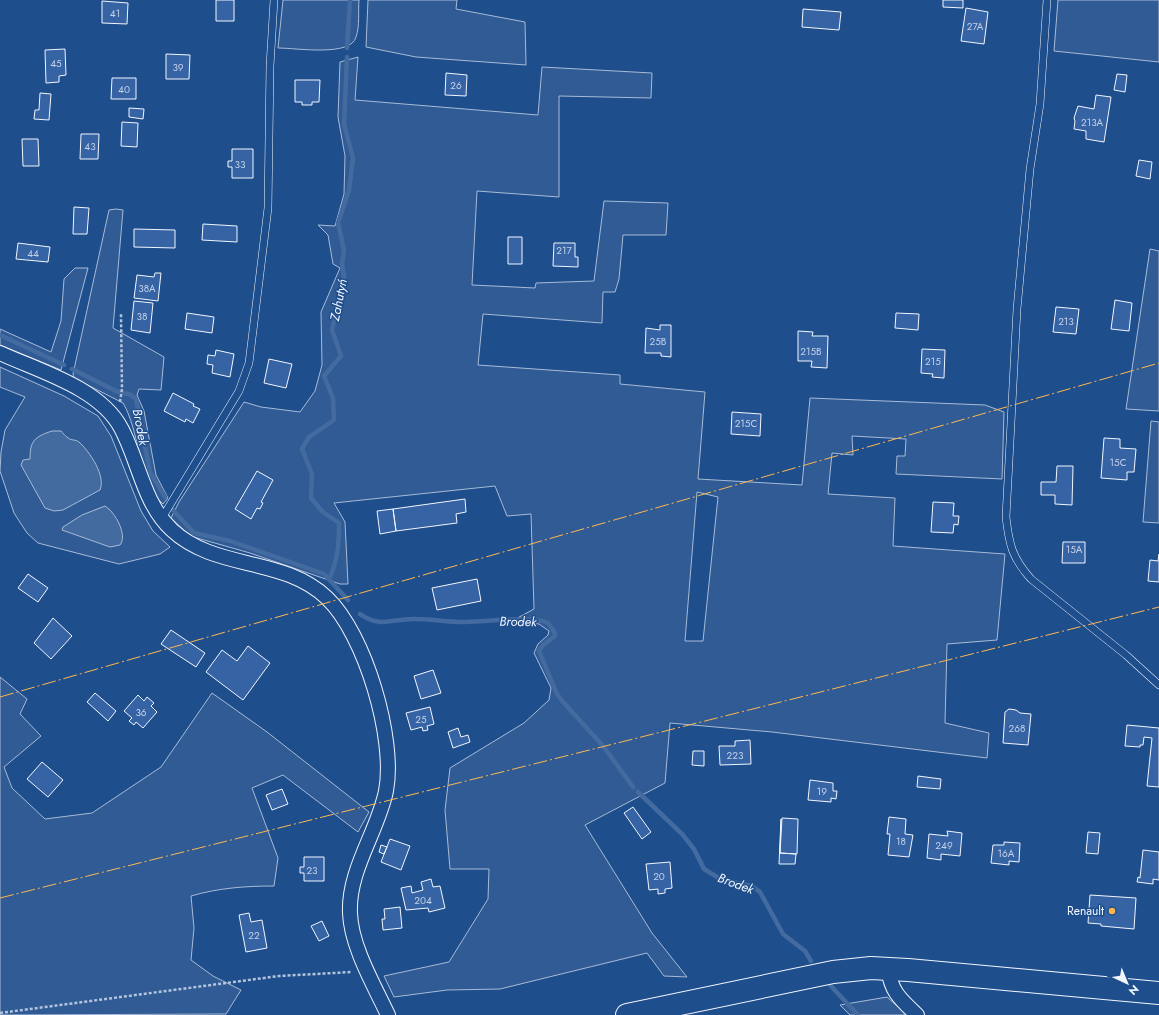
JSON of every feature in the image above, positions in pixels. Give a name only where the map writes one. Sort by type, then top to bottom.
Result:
[{"type":"main road","points":[[627,1015],[680,1006],[838,971],[888,968],[1159,993]]},
{"type":"street","points":[[0,353],[88,392],[115,418],[127,439],[153,504],[174,532],[193,545],[223,557],[276,569],[301,578],[327,598],[340,614],[359,646],[376,695],[385,733],[388,760],[386,791],[351,893],[350,913],[354,939],[388,1015]]},
{"type":"street","points":[[888,968],[889,980],[897,997],[917,1015]]},
{"type":"lane","points":[[162,518],[239,391],[249,363],[268,208],[270,66],[274,0]]},
{"type":"lane","points":[[1047,0],[1040,104],[1030,169],[1017,309],[1006,516],[1008,537],[1013,554],[1020,567],[1031,579],[1126,655],[1159,685]]},
{"type":"path","points":[[121,314],[122,396]]},
{"type":"path","points":[[0,1013],[279,976],[369,971]]},
{"type":"shaded area","points":[[283,0],[359,0],[356,37],[352,43],[344,47],[334,49],[309,50],[278,48]]},
{"type":"shaded area","points":[[368,0],[457,0],[456,9],[525,22],[526,65],[416,57],[366,47]]},
{"type":"shaded area","points":[[1058,0],[1159,0],[1159,62],[1054,51]]},
{"type":"shaded area","points":[[358,57],[355,100],[538,115],[542,67],[652,73],[651,98],[559,96],[559,197],[477,191],[472,285],[535,288],[536,283],[594,281],[604,201],[668,203],[666,235],[623,235],[619,279],[615,292],[603,292],[602,323],[483,314],[478,365],[620,375],[620,384],[705,392],[698,479],[802,485],[810,398],[985,405],[1004,412],[1002,479],[896,474],[897,456],[905,456],[906,439],[852,436],[853,455],[832,453],[828,494],[895,498],[893,546],[1005,554],[997,640],[947,644],[945,723],[989,733],[987,758],[772,732],[670,723],[665,783],[585,825],[652,933],[687,977],[664,976],[647,953],[500,989],[447,990],[394,997],[384,976],[449,962],[488,899],[489,869],[450,869],[445,810],[450,768],[524,723],[549,700],[551,688],[534,653],[538,644],[548,635],[549,631],[539,624],[510,622],[534,609],[531,514],[507,516],[495,486],[334,503],[345,522],[348,584],[340,584],[250,553],[190,536],[171,518],[179,502],[244,402],[261,407],[300,412],[315,391],[322,365],[321,312],[340,268],[333,264],[328,235],[318,225],[335,226],[344,194],[345,156],[338,117],[340,62]],"holes":[[[697,492],[718,497],[703,641],[685,641]]]},
{"type":"shaded area","points":[[109,210],[123,210],[113,328],[164,357],[161,390],[139,389],[137,395],[144,411],[156,475],[168,498],[163,504],[155,495],[149,484],[144,471],[133,427],[123,403],[74,378],[73,374]]},
{"type":"shaded area","points":[[1150,249],[1159,251],[1159,411],[1126,409]]},
{"type":"shaded area","points":[[75,268],[88,268],[61,370],[0,345],[0,329],[51,352],[61,321],[64,279]]},
{"type":"shaded area","points":[[0,367],[64,396],[98,416],[111,436],[141,511],[153,531],[170,547],[160,554],[119,564],[38,543],[27,533],[14,513],[0,471],[1,452],[5,430],[25,397],[0,387]]},
{"type":"shaded area","points":[[1151,421],[1159,422],[1159,523],[1143,522]]},
{"type":"shaded area","points":[[52,431],[61,431],[69,439],[78,441],[96,464],[101,478],[100,490],[63,510],[54,511],[45,508],[21,465],[23,460],[30,459],[31,448],[34,440],[41,435]]},
{"type":"shaded area","points":[[105,506],[113,513],[119,524],[122,536],[120,545],[110,547],[62,530],[63,527],[82,515]]},
{"type":"shaded area","points":[[0,677],[27,699],[20,714],[41,736],[4,767],[12,788],[45,819],[92,813],[161,767],[212,693],[267,732],[369,812],[358,832],[283,775],[252,788],[278,858],[274,886],[232,888],[191,896],[194,928],[191,960],[213,976],[241,990],[226,1014],[0,1015]]},
{"type":"shaded area","points":[[887,997],[907,1015],[850,1015],[840,1005]]},
{"type":"building","points":[[216,0],[234,0],[234,21],[216,21]]},
{"type":"building","points":[[943,0],[963,0],[963,8],[943,7]]},
{"type":"building","points":[[102,1],[128,3],[127,24],[102,23]]},
{"type":"building","points":[[966,8],[988,12],[984,44],[961,41]]},
{"type":"building","points":[[803,9],[841,12],[839,30],[802,27]]},
{"type":"building","points":[[65,49],[66,75],[59,76],[59,82],[46,83],[45,50]]},
{"type":"building","points":[[166,54],[190,55],[189,79],[166,79]]},
{"type":"building","points":[[446,73],[467,75],[466,96],[445,95]]},
{"type":"building","points":[[1117,74],[1127,75],[1125,92],[1114,90]]},
{"type":"building","points":[[112,78],[136,78],[136,99],[111,99]]},
{"type":"building","points":[[295,80],[320,80],[319,102],[312,102],[312,105],[302,105],[302,102],[295,102]]},
{"type":"building","points":[[40,93],[51,94],[49,120],[34,119],[35,110],[39,110]]},
{"type":"building","points":[[1096,95],[1111,97],[1104,142],[1086,139],[1086,131],[1074,129],[1074,118],[1078,106],[1094,109]]},
{"type":"building","points":[[129,108],[144,109],[143,119],[129,117]]},
{"type":"building","points":[[122,122],[138,123],[137,147],[121,146]]},
{"type":"building","points":[[81,134],[99,134],[98,159],[80,159]]},
{"type":"building","points":[[22,139],[38,139],[39,166],[23,166]]},
{"type":"building","points":[[232,149],[253,149],[253,178],[232,178],[232,167],[228,167],[228,161],[232,161]]},
{"type":"building","points":[[1139,160],[1152,162],[1150,179],[1136,176]]},
{"type":"building","points":[[74,207],[89,208],[87,234],[73,234]]},
{"type":"building","points":[[203,224],[237,226],[237,242],[202,240]]},
{"type":"building","points":[[134,229],[175,230],[175,248],[134,247]]},
{"type":"building","points":[[508,237],[522,237],[522,264],[508,264]]},
{"type":"building","points":[[18,243],[50,247],[48,262],[16,259]]},
{"type":"building","points":[[554,243],[575,243],[575,257],[578,257],[578,267],[553,266]]},
{"type":"building","points":[[155,273],[161,273],[158,301],[134,298],[137,275],[154,277]]},
{"type":"building","points":[[1115,300],[1132,303],[1129,331],[1111,329]]},
{"type":"building","points":[[134,301],[153,303],[150,333],[131,330]]},
{"type":"building","points":[[1056,307],[1079,309],[1076,334],[1053,332]]},
{"type":"building","points":[[187,313],[214,317],[212,333],[185,329]]},
{"type":"building","points":[[896,313],[919,314],[918,330],[895,328]]},
{"type":"building","points":[[660,325],[671,325],[671,357],[661,356],[661,353],[645,353],[646,328],[660,330]]},
{"type":"building","points":[[798,331],[813,332],[812,336],[828,336],[827,368],[811,367],[812,361],[798,361]]},
{"type":"building","points":[[922,349],[945,350],[944,378],[932,377],[933,374],[921,373]]},
{"type":"building","points":[[216,350],[234,354],[230,377],[212,373],[213,365],[207,364],[208,355],[215,356]]},
{"type":"building","points":[[269,359],[292,364],[286,388],[264,383]]},
{"type":"building","points":[[173,393],[194,404],[193,406],[200,409],[193,423],[186,419],[185,422],[164,411]]},
{"type":"building","points":[[732,412],[761,414],[760,436],[731,434]]},
{"type":"building","points":[[1104,438],[1120,439],[1120,448],[1136,449],[1134,472],[1127,472],[1127,480],[1101,478]]},
{"type":"building","points":[[1057,466],[1073,466],[1072,505],[1055,504],[1055,495],[1041,495],[1041,482],[1056,482]]},
{"type":"building","points":[[257,471],[273,480],[261,502],[263,503],[260,509],[257,508],[251,519],[235,509]]},
{"type":"building","points":[[465,499],[466,512],[456,514],[457,523],[396,531],[393,509]]},
{"type":"building","points":[[933,502],[954,503],[953,516],[959,516],[958,525],[954,524],[953,533],[931,532]]},
{"type":"building","points":[[393,509],[396,531],[380,534],[377,511]]},
{"type":"building","points":[[1063,542],[1085,542],[1085,563],[1062,563]]},
{"type":"building","points":[[1159,554],[1159,582],[1148,581],[1150,560],[1158,561]]},
{"type":"building","points":[[28,574],[48,588],[38,602],[18,588]]},
{"type":"building","points":[[477,579],[481,601],[437,610],[432,588]]},
{"type":"building","points":[[53,618],[72,636],[51,659],[34,643]]},
{"type":"building","points":[[171,630],[205,653],[196,667],[161,644]]},
{"type":"building","points":[[248,646],[270,663],[243,700],[206,672],[222,650],[237,661]]},
{"type":"building","points":[[433,670],[441,693],[421,699],[414,676]]},
{"type":"building","points":[[95,693],[116,711],[108,721],[87,702]]},
{"type":"building","points":[[138,695],[144,701],[147,697],[154,703],[151,706],[157,712],[143,728],[136,722],[134,725],[129,721],[132,718],[124,711]]},
{"type":"building","points":[[430,707],[434,724],[427,726],[428,730],[423,731],[422,727],[411,730],[406,713]]},
{"type":"building","points":[[1009,709],[1016,710],[1020,713],[1031,714],[1028,745],[1003,743],[1005,712]]},
{"type":"building","points":[[1127,725],[1159,728],[1159,787],[1147,786],[1152,738],[1144,737],[1143,745],[1140,745],[1140,747],[1125,746]]},
{"type":"building","points":[[458,728],[461,737],[468,735],[470,742],[453,748],[448,732]]},
{"type":"building","points":[[750,740],[751,764],[720,765],[719,746],[735,746],[735,741]]},
{"type":"building","points":[[693,751],[704,751],[704,766],[692,765]]},
{"type":"building","points":[[42,762],[63,780],[48,797],[27,779]]},
{"type":"building","points":[[918,776],[941,779],[940,789],[917,787]]},
{"type":"building","points":[[810,780],[833,783],[833,791],[837,791],[836,799],[831,798],[831,802],[808,800]]},
{"type":"building","points":[[282,789],[288,804],[272,810],[266,795]]},
{"type":"building","points":[[633,807],[651,832],[642,839],[624,813]]},
{"type":"building","points":[[889,817],[906,819],[905,834],[913,835],[909,857],[888,855],[890,834],[887,834]]},
{"type":"building","points":[[782,818],[798,819],[797,854],[780,853]]},
{"type":"building","points":[[781,819],[780,853],[796,854],[795,864],[779,864]]},
{"type":"building","points":[[947,831],[962,833],[960,856],[941,854],[941,860],[927,858],[929,834],[948,836]]},
{"type":"building","points":[[1088,832],[1100,833],[1098,854],[1086,853]]},
{"type":"building","points":[[390,839],[410,846],[401,870],[381,862]]},
{"type":"building","points":[[1004,842],[1020,843],[1019,862],[1009,861],[1009,865],[991,863],[993,845],[1004,845]]},
{"type":"building","points":[[381,845],[387,847],[384,854],[379,852]]},
{"type":"building","points":[[1143,850],[1159,852],[1159,880],[1153,879],[1153,884],[1137,882],[1138,877],[1140,878]]},
{"type":"building","points":[[304,857],[324,857],[324,881],[304,881],[304,873],[300,873],[300,867],[304,867]]},
{"type":"building","points":[[670,862],[672,888],[665,889],[665,893],[658,894],[658,889],[649,890],[646,864]]},
{"type":"building","points":[[431,879],[433,887],[440,886],[445,908],[429,912],[428,908],[406,910],[401,888],[411,886],[412,893],[423,890],[421,882]]},
{"type":"building","name":"Renault","points":[[1090,895],[1136,898],[1134,929],[1101,926],[1101,924],[1088,923]]},
{"type":"building","points":[[400,907],[402,928],[383,930],[382,919],[385,919],[384,909]]},
{"type":"building","points":[[249,913],[251,922],[262,920],[267,948],[246,952],[239,915]]},
{"type":"building","points":[[322,921],[329,936],[319,941],[311,926]]},
{"type":"waterway","name":"Zahutyń","points":[[347,48],[350,0]]},
{"type":"waterway","name":"Zahutyń","points":[[329,579],[337,552],[339,523],[323,512],[311,498],[312,474],[302,449],[309,437],[334,420],[333,398],[324,376],[341,356],[332,330],[344,277],[342,264],[344,250],[338,223],[349,190],[353,158],[344,124],[347,57]]},
{"type":"waterway","name":"Brodek","points":[[0,335],[64,365]]},
{"type":"waterway","name":"Brodek","points":[[72,369],[116,391],[131,395],[136,399],[150,472],[165,497]]},
{"type":"waterway","name":"Brodek","points":[[173,510],[194,533],[230,541],[324,574],[348,600]]},
{"type":"waterway","name":"Brodek","points":[[360,614],[374,621],[381,622],[408,619],[451,622],[532,619],[548,623],[555,633],[555,636],[543,645],[539,651],[557,694],[603,746],[633,787]]},
{"type":"waterway","name":"Brodek","points":[[638,792],[682,834],[694,849],[704,869],[722,880],[752,886],[760,892],[783,934],[805,951],[811,961]]},
{"type":"waterway","name":"Brodek","points":[[830,985],[858,1015]]},
{"type":"power","points":[[0,697],[1159,363]]},
{"type":"power","points":[[0,898],[1159,607]]},
{"type":"place","name":"Renault","points":[[1112,911]]}]
